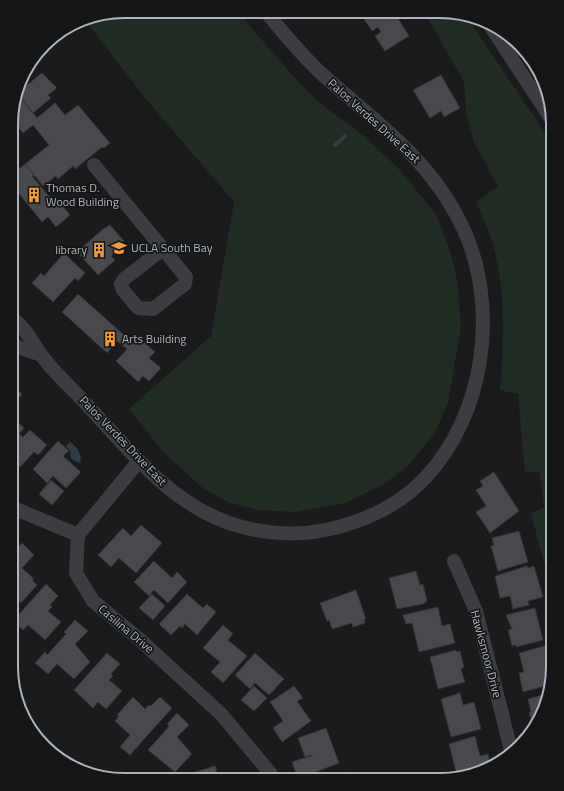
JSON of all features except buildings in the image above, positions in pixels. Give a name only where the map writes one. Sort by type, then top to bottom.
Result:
[{"type":"street","name":"Palos Verdes Drive East","points":[[18,324],[29,334],[41,355],[139,461],[166,486],[192,505],[227,522],[250,529],[281,533],[313,532],[344,526],[373,515],[401,499],[425,478],[443,456],[457,430],[469,404],[477,376],[482,347],[483,318],[481,289],[470,247],[453,207],[437,182],[418,160],[387,130],[321,74],[271,18]]},
{"type":"street","points":[[496,34],[545,109]]},
{"type":"street","points":[[94,165],[163,249],[186,277],[184,284],[153,309],[138,308],[123,290],[121,284],[124,279],[163,249]]},
{"type":"street","name":"Palos Verdes Drive East","points":[[18,347],[41,355]]},
{"type":"street","points":[[18,509],[78,535],[139,461]]},
{"type":"street","name":"Casilina Drive","points":[[78,535],[76,573],[93,601],[139,639],[221,714],[270,773]]},
{"type":"street","name":"Hawksmoor Drive","points":[[454,561],[476,611],[510,747]]},
{"type":"shaded area","points":[[124,18],[243,18],[294,77],[321,104],[364,136],[398,168],[436,214],[451,254],[458,284],[461,328],[448,402],[435,433],[407,467],[384,484],[345,503],[296,512],[259,510],[230,503],[203,488],[164,453],[129,409],[211,336],[234,202],[145,98],[88,25],[110,19]]},
{"type":"shaded area","points":[[427,18],[454,19],[471,23],[546,135],[546,570],[531,514],[544,507],[539,471],[525,473],[518,394],[500,390],[503,315],[500,278],[497,259],[489,231],[476,202],[498,186],[474,143],[466,113],[464,82]]},
{"type":"shaded area","points":[[70,442],[79,451],[81,457],[80,463],[71,459],[70,451],[66,446]]},
{"type":"waterway","points":[[335,145],[345,136]]},
{"type":"place","name":"Thomas D. Wood Building","points":[[34,195]]},
{"type":"place","name":"UCLA South Bay","points":[[119,248]]},
{"type":"place","name":"library","points":[[99,250]]},
{"type":"place","name":"Arts Building","points":[[110,339]]}]
